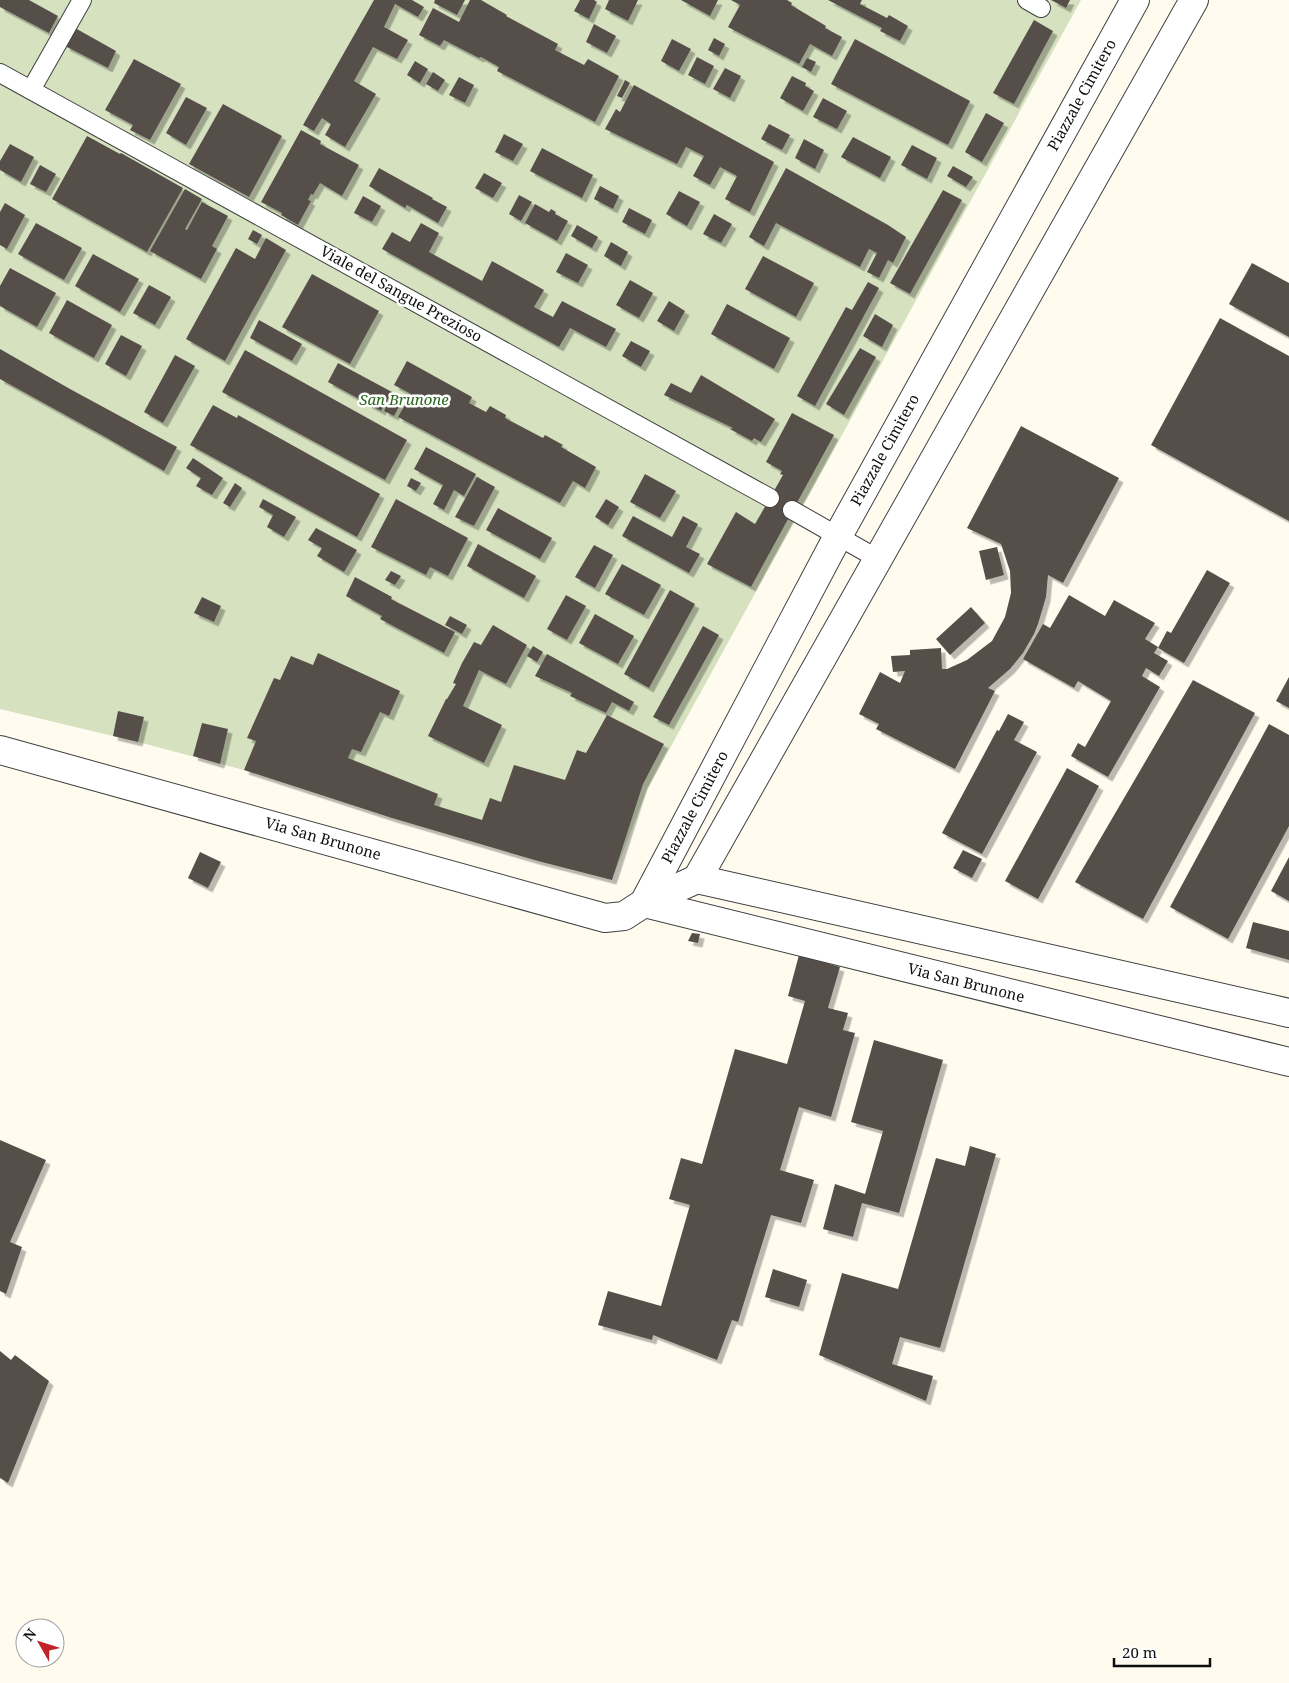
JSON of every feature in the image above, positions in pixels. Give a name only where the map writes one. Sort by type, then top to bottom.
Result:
[{"type":"street","name":"Piazzale Cimitero","points":[[644,903],[838,536],[1134,0]]},
{"type":"street","points":[[1194,0],[697,879],[1289,1013]]},
{"type":"street","name":"Via San Brunone","points":[[0,750],[605,918],[624,916],[644,903],[697,879]]},
{"type":"street","name":"Via San Brunone","points":[[644,903],[1289,1062]]},
{"type":"lane","points":[[31,90],[82,0]]},
{"type":"lane","name":"Viale del Sangue Prezioso","points":[[0,73],[770,498]]},
{"type":"lane","points":[[792,510],[878,559]]},
{"type":"green space","name":"San Brunone","points":[[0,0],[1081,0],[647,790],[612,880],[538,861],[392,818],[244,770],[0,709]]},
{"type":"building","points":[[0,0],[29,0],[58,16],[49,33],[0,7]]},
{"type":"building","points":[[374,0],[412,0],[424,7],[418,17],[395,4],[384,27],[408,40],[397,59],[373,47],[354,81],[376,94],[345,147],[325,135],[331,124],[322,118],[314,131],[303,125]]},
{"type":"building","points":[[435,0],[465,0],[457,15],[434,3]]},
{"type":"building","points":[[470,0],[481,0],[558,44],[555,50],[584,65],[588,59],[619,76],[595,122],[497,71],[499,67],[481,57],[479,58],[444,40],[440,46],[419,35],[433,8],[459,22]]},
{"type":"building","points":[[580,0],[594,0],[597,2],[589,19],[574,11]]},
{"type":"building","points":[[609,0],[638,0],[628,21],[605,9]]},
{"type":"building","points":[[681,0],[718,0],[710,16]]},
{"type":"building","points":[[731,0],[787,0],[792,3],[791,5],[826,26],[825,28],[842,37],[832,56],[810,44],[799,64],[728,27],[740,5]]},
{"type":"building","points":[[828,0],[862,0],[860,4],[887,18],[889,15],[908,26],[900,41],[880,31],[882,28]]},
{"type":"building","points":[[1051,0],[1070,0],[1066,8]]},
{"type":"building","points":[[1034,20],[1053,31],[1014,104],[993,93]]},
{"type":"building","points":[[594,24],[616,36],[607,53],[586,42]]},
{"type":"building","points":[[75,28],[116,51],[108,68],[65,46]]},
{"type":"building","points":[[714,38],[725,44],[719,56],[708,50]]},
{"type":"building","points":[[672,39],[691,49],[679,71],[661,61]]},
{"type":"building","points":[[855,39],[970,101],[948,145],[831,84]]},
{"type":"building","points":[[697,57],[714,66],[705,84],[688,75]]},
{"type":"building","points":[[807,58],[816,62],[811,72],[802,67]]},
{"type":"building","points":[[134,59],[181,84],[150,140],[130,130],[133,125],[105,110]]},
{"type":"building","points":[[415,61],[428,69],[420,83],[407,75]]},
{"type":"building","points":[[725,68],[741,76],[730,98],[713,89]]},
{"type":"building","points":[[433,72],[445,80],[438,91],[426,84]]},
{"type":"building","points":[[792,76],[806,83],[805,86],[814,91],[803,111],[780,98]]},
{"type":"building","points":[[459,77],[474,85],[465,103],[449,95]]},
{"type":"building","points":[[625,80],[630,83],[622,98],[617,96]]},
{"type":"building","points":[[634,85],[774,162],[750,212],[725,199],[737,176],[720,167],[710,185],[693,176],[704,156],[686,147],[677,164],[605,129],[616,109],[620,112]]},
{"type":"building","points":[[186,97],[207,108],[186,145],[166,133]]},
{"type":"building","points":[[823,98],[847,111],[837,129],[813,117]]},
{"type":"building","points":[[223,104],[282,136],[249,197],[189,164]]},
{"type":"building","points":[[986,113],[1004,123],[982,162],[965,152]]},
{"type":"building","points":[[769,124],[790,135],[782,150],[761,139]]},
{"type":"building","points":[[301,130],[321,141],[320,144],[359,165],[342,196],[320,183],[313,195],[311,194],[308,200],[311,201],[298,225],[281,215],[282,213],[261,202]]},
{"type":"building","points":[[504,134],[523,144],[513,161],[495,152]]},
{"type":"building","points":[[87,136],[183,188],[147,252],[52,199]]},
{"type":"building","points":[[853,137],[891,157],[880,178],[841,157]]},
{"type":"building","points":[[804,139],[824,150],[815,169],[795,158]]},
{"type":"building","points":[[10,144],[34,157],[21,182],[0,170],[0,161]]},
{"type":"building","points":[[912,145],[937,158],[927,179],[901,165]]},
{"type":"building","points":[[542,148],[593,175],[582,198],[530,171]]},
{"type":"building","points":[[40,165],[56,174],[46,192],[30,184]]},
{"type":"building","points":[[953,166],[973,177],[966,187],[947,176]]},
{"type":"building","points":[[379,168],[447,207],[438,223],[407,205],[405,208],[369,186]]},
{"type":"building","points":[[786,168],[906,237],[893,263],[888,260],[879,278],[867,272],[877,253],[869,249],[860,267],[776,223],[764,246],[749,237]]},
{"type":"building","points":[[484,173],[502,183],[493,198],[475,188]]},
{"type":"building","points":[[600,186],[619,196],[613,209],[594,199]]},
{"type":"building","points":[[185,189],[202,199],[185,229],[187,230],[202,202],[228,216],[212,246],[217,249],[201,279],[150,251]]},
{"type":"building","points":[[943,190],[962,200],[910,294],[890,283]]},
{"type":"building","points":[[679,191],[700,202],[687,226],[666,214]]},
{"type":"building","points":[[519,195],[532,202],[521,221],[509,214]]},
{"type":"building","points":[[363,196],[381,206],[372,222],[354,213]]},
{"type":"building","points":[[5,203],[25,215],[7,249],[0,245],[0,212]]},
{"type":"building","points":[[535,204],[549,212],[551,209],[556,212],[555,214],[568,221],[557,241],[525,223]]},
{"type":"building","points":[[629,208],[652,220],[645,234],[622,222]]},
{"type":"building","points":[[714,214],[732,224],[721,243],[703,234]]},
{"type":"building","points":[[36,223],[82,248],[64,280],[18,254]]},
{"type":"building","points":[[421,223],[439,233],[429,252],[482,281],[492,261],[544,290],[534,307],[553,317],[562,301],[616,329],[606,347],[570,328],[559,347],[382,249],[392,232],[410,242]]},
{"type":"building","points":[[577,225],[598,237],[592,248],[571,236]]},
{"type":"building","points":[[253,230],[262,235],[257,244],[248,239]]},
{"type":"building","points":[[266,238],[286,250],[225,361],[186,339],[236,248],[255,259]]},
{"type":"building","points":[[611,242],[628,252],[621,266],[604,256]]},
{"type":"building","points":[[566,253],[588,265],[578,283],[556,272]]},
{"type":"building","points":[[93,254],[139,279],[120,312],[75,286]]},
{"type":"building","points":[[763,256],[814,283],[796,317],[745,289]]},
{"type":"building","points":[[1252,263],[1289,283],[1289,337],[1229,304]]},
{"type":"building","points":[[10,268],[56,293],[37,327],[0,306],[0,286]]},
{"type":"building","points":[[312,274],[379,311],[350,364],[282,327]]},
{"type":"building","points":[[630,280],[653,293],[639,318],[616,305]]},
{"type":"building","points":[[868,282],[879,288],[815,406],[797,396],[846,307],[852,310]]},
{"type":"building","points":[[149,285],[171,297],[155,325],[133,313]]},
{"type":"building","points":[[67,300],[112,325],[94,358],[49,333]]},
{"type":"building","points":[[669,301],[685,311],[674,331],[657,321]]},
{"type":"building","points":[[727,304],[790,338],[774,369],[711,334]]},
{"type":"building","points":[[875,314],[893,325],[882,347],[863,336]]},
{"type":"building","points":[[1220,318],[1289,356],[1289,521],[1151,445]]},
{"type":"building","points":[[259,320],[302,344],[292,361],[250,338]]},
{"type":"building","points":[[121,335],[142,346],[126,376],[105,364]]},
{"type":"building","points":[[631,341],[650,351],[641,367],[622,356]]},
{"type":"building","points":[[860,348],[876,357],[844,415],[826,404]]},
{"type":"building","points":[[0,349],[177,447],[164,471],[0,379]]},
{"type":"building","points":[[245,350],[407,440],[385,480],[222,392]]},
{"type":"building","points":[[175,355],[195,366],[163,423],[144,412]]},
{"type":"building","points":[[407,361],[472,397],[469,403],[486,412],[490,406],[506,415],[505,418],[543,438],[545,435],[563,445],[561,447],[596,467],[585,488],[573,481],[560,503],[398,417],[411,394],[394,385]]},
{"type":"building","points":[[338,363],[392,392],[381,411],[328,382]]},
{"type":"building","points":[[701,375],[775,419],[761,442],[754,438],[752,441],[730,429],[733,428],[664,395],[671,383],[691,393]]},
{"type":"building","points":[[390,399],[400,405],[394,416],[384,411]]},
{"type":"building","points":[[213,405],[237,418],[238,415],[380,494],[357,537],[190,445]]},
{"type":"building","points":[[792,413],[834,435],[751,587],[707,564],[736,512],[755,524],[783,475],[780,474],[782,471],[766,462]]},
{"type":"building","points":[[1021,426],[1119,478],[1063,583],[1048,575],[1046,597],[1034,634],[1023,653],[1010,669],[988,688],[995,691],[955,769],[876,729],[879,724],[859,714],[880,672],[900,683],[905,671],[893,672],[891,656],[910,655],[910,650],[941,648],[942,669],[947,669],[967,660],[992,641],[1005,617],[1011,593],[1010,571],[1001,544],[967,528]]},
{"type":"building","points":[[426,447],[476,474],[464,496],[454,490],[444,510],[433,504],[443,485],[414,469]]},
{"type":"building","points":[[193,458],[223,478],[212,495],[196,486],[201,478],[186,468]]},
{"type":"building","points":[[645,474],[676,491],[660,518],[630,502]]},
{"type":"building","points":[[477,477],[495,487],[474,526],[455,517]]},
{"type":"building","points":[[411,478],[421,483],[416,491],[407,486]]},
{"type":"building","points":[[235,483],[242,488],[230,507],[223,503]]},
{"type":"building","points":[[263,499],[296,517],[284,537],[267,527],[273,515],[259,507]]},
{"type":"building","points":[[396,499],[468,538],[448,576],[430,567],[426,575],[371,547]]},
{"type":"building","points":[[606,499],[619,507],[608,525],[595,517]]},
{"type":"building","points":[[498,508],[552,538],[540,559],[486,530]]},
{"type":"building","points":[[633,516],[672,537],[683,516],[698,524],[686,547],[700,554],[689,573],[622,536]]},
{"type":"building","points":[[316,528],[357,550],[344,572],[317,556],[322,548],[308,540]]},
{"type":"building","points":[[478,544],[536,576],[524,598],[467,566]]},
{"type":"building","points":[[594,545],[613,555],[595,588],[575,577]]},
{"type":"building","points":[[997,547],[1004,575],[986,580],[979,551]]},
{"type":"building","points":[[622,564],[661,585],[644,615],[605,594]]},
{"type":"building","points":[[1207,570],[1230,583],[1184,663],[1158,648],[1167,631],[1171,633]]},
{"type":"building","points":[[391,571],[401,576],[395,585],[385,580]]},
{"type":"building","points":[[355,577],[392,597],[391,599],[455,632],[444,653],[380,619],[382,616],[346,596]]},
{"type":"building","points":[[670,590],[695,604],[649,688],[624,674]]},
{"type":"building","points":[[566,595],[586,606],[567,640],[547,629]]},
{"type":"building","points":[[1069,595],[1105,616],[1114,600],[1155,623],[1145,639],[1158,647],[1154,653],[1168,661],[1159,676],[1146,668],[1142,676],[1160,687],[1108,777],[1071,756],[1078,743],[1085,747],[1111,701],[1078,681],[1074,688],[1023,659],[1043,624],[1050,628]]},
{"type":"building","points":[[202,597],[221,606],[214,622],[194,613]]},
{"type":"building","points":[[971,607],[985,623],[950,655],[936,639]]},
{"type":"building","points":[[595,614],[634,636],[618,664],[579,643]]},
{"type":"building","points":[[450,616],[467,625],[462,634],[445,625]]},
{"type":"building","points":[[493,625],[527,645],[506,684],[479,670],[463,706],[502,725],[484,763],[428,736],[446,699],[456,684],[453,683],[474,642],[481,645]]},
{"type":"building","points":[[703,626],[719,635],[669,725],[653,717]]},
{"type":"building","points":[[533,646],[543,652],[537,662],[527,656]]},
{"type":"building","points":[[318,653],[400,691],[389,716],[380,712],[361,752],[352,749],[348,758],[438,794],[434,805],[482,820],[490,798],[501,802],[514,765],[565,780],[577,750],[586,753],[607,715],[664,744],[643,784],[612,880],[538,861],[392,818],[244,770],[256,741],[247,738],[274,678],[280,680],[291,656],[313,665]]},
{"type":"building","points":[[547,654],[634,702],[629,711],[612,702],[606,713],[570,696],[572,693],[535,676]]},
{"type":"building","points":[[1289,677],[1289,708],[1276,701]]},
{"type":"building","points":[[1193,680],[1255,713],[1143,919],[1075,882]]},
{"type":"building","points":[[118,711],[144,717],[138,742],[113,736]]},
{"type":"building","points":[[1008,714],[1024,722],[1014,740],[1037,752],[982,854],[942,833],[997,730],[999,731]]},
{"type":"building","points":[[202,723],[228,729],[220,764],[193,756]]},
{"type":"building","points":[[1269,724],[1289,735],[1289,826],[1228,939],[1170,907]]},
{"type":"building","points":[[1067,768],[1099,786],[1038,899],[1005,881]]},
{"type":"building","points":[[963,850],[982,859],[972,878],[953,868]]},
{"type":"building","points":[[200,852],[221,862],[208,888],[188,878]]},
{"type":"building","points":[[1289,857],[1289,901],[1271,891]]},
{"type":"building","points":[[1253,922],[1289,931],[1289,960],[1246,948]]},
{"type":"building","points":[[692,933],[700,934],[698,943],[688,941]]},
{"type":"building","points":[[799,955],[840,967],[828,1008],[848,1013],[843,1030],[855,1033],[831,1117],[799,1107],[780,1170],[814,1180],[801,1223],[771,1215],[738,1322],[732,1320],[717,1360],[653,1335],[652,1340],[598,1325],[608,1291],[661,1306],[690,1205],[669,1199],[681,1158],[702,1164],[735,1049],[787,1064],[805,1001],[788,996]]},
{"type":"building","points":[[874,1040],[943,1060],[899,1213],[862,1203],[853,1237],[823,1229],[835,1184],[865,1194],[883,1131],[851,1122]]},
{"type":"building","points":[[0,1140],[46,1160],[10,1242],[22,1247],[6,1294],[0,1291]]},
{"type":"building","points":[[970,1146],[996,1154],[940,1348],[900,1337],[892,1364],[933,1376],[926,1401],[819,1355],[842,1273],[898,1289],[936,1158],[965,1166]]},
{"type":"building","points":[[773,1269],[807,1280],[799,1307],[765,1297]]},
{"type":"building","points":[[0,1351],[11,1360],[15,1355],[49,1381],[8,1483],[0,1478]]}]
